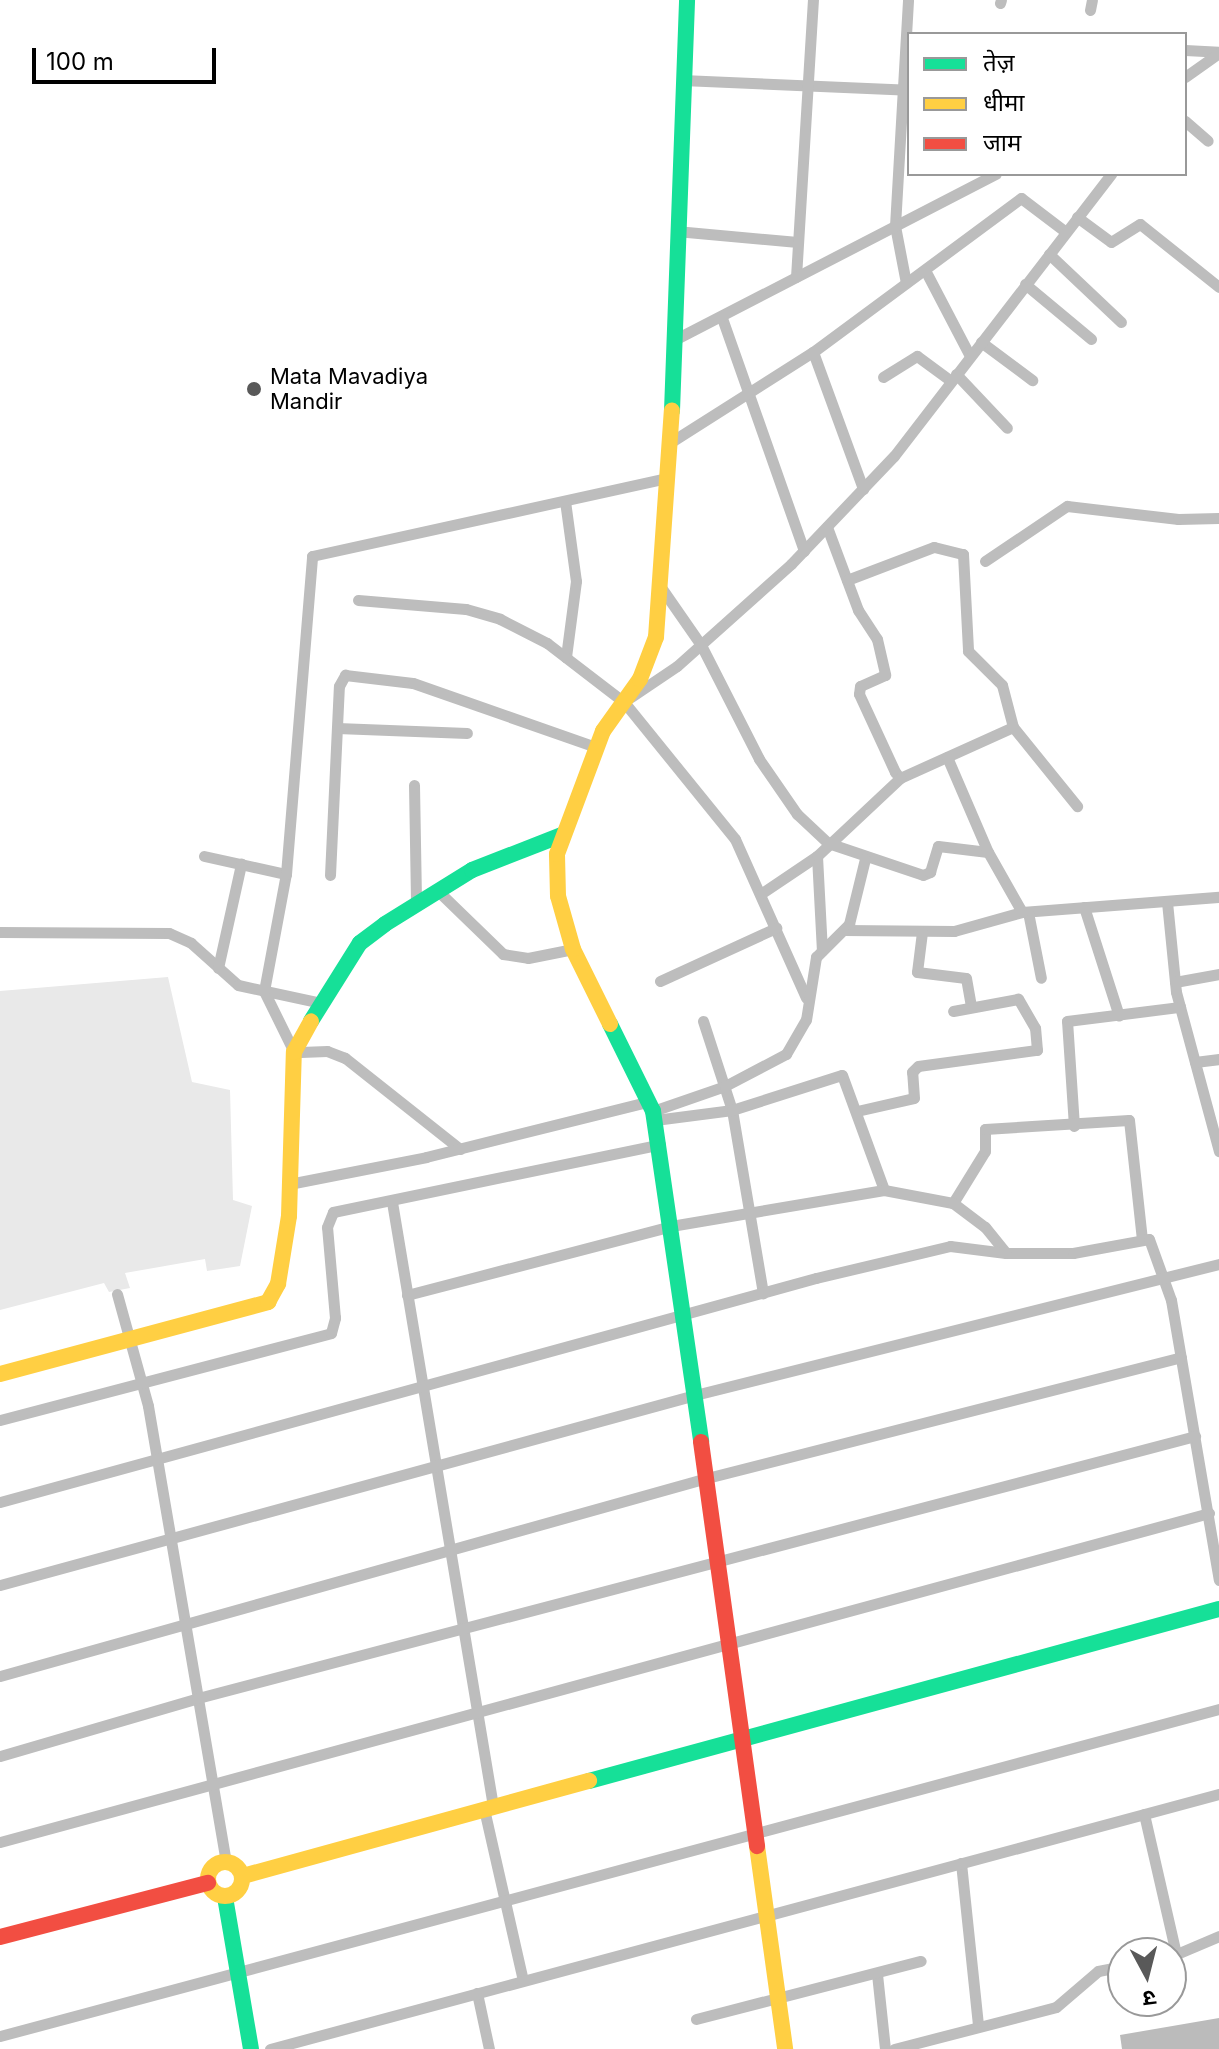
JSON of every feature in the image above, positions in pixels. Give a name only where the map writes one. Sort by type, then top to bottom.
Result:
[{"type":"street","points":[[687,0],[676,231],[671,442],[656,637],[640,679],[596,747],[562,835],[557,854],[558,896],[573,949],[651,1111],[660,1144],[785,2049]]},
{"type":"street","points":[[796,277],[813,0]]},
{"type":"street","points":[[907,32],[908,0]]},
{"type":"street","points":[[906,283],[895,226],[907,45]]},
{"type":"street","points":[[1187,50],[1219,53]]},
{"type":"street","points":[[1187,76],[1219,53]]},
{"type":"street","points":[[682,80],[906,90]]},
{"type":"street","points":[[1187,123],[1208,141]]},
{"type":"street","points":[[624,702],[701,645],[804,551],[863,489],[954,378],[1109,176]]},
{"type":"street","points":[[674,340],[722,318],[977,179]]},
{"type":"street","points":[[671,442],[813,352],[1021,198],[1066,232]]},
{"type":"street","points":[[1077,217],[1111,242],[1132,224],[1140,224],[1219,287]]},
{"type":"street","points":[[676,231],[798,242]]},
{"type":"street","points":[[1049,254],[1121,322]]},
{"type":"street","points":[[925,270],[970,356]]},
{"type":"street","points":[[1025,284],[1091,339]]},
{"type":"street","points":[[722,318],[751,391],[804,551]]},
{"type":"street","points":[[981,342],[1032,380]]},
{"type":"street","points":[[813,352],[863,489]]},
{"type":"street","points":[[883,377],[917,356],[954,378],[1007,428]]},
{"type":"street","points":[[294,1052],[264,991],[286,874],[312,556],[668,478]]},
{"type":"street","points":[[565,501],[576,581],[566,657]]},
{"type":"street","points":[[985,561],[1067,506],[1178,519],[1219,518]]},
{"type":"street","points":[[827,527],[847,580],[877,639],[885,671],[883,678],[860,686],[859,694],[900,778]]},
{"type":"street","points":[[847,580],[934,547],[963,554],[965,640],[980,668],[1002,685],[1013,727],[1077,806]]},
{"type":"street","points":[[660,585],[701,645],[759,759],[797,814],[828,843],[865,859],[923,875],[930,872],[938,846],[988,852]]},
{"type":"street","points":[[358,600],[466,609],[500,619],[566,657],[624,702],[721,817],[762,893],[806,998]]},
{"type":"street","points":[[330,875],[341,678],[350,674],[433,689],[596,747]]},
{"type":"street","points":[[762,893],[817,856],[900,778],[1013,727]]},
{"type":"street","points":[[337,728],[467,733]]},
{"type":"street","points":[[947,757],[988,852],[1025,912],[1041,978]]},
{"type":"street","points":[[414,785],[416,903]]},
{"type":"street","points":[[0,1374],[131,1343],[268,1302],[278,1284],[289,1184],[294,1052],[322,1003],[360,943],[416,903],[472,870],[562,835]]},
{"type":"street","points":[[204,856],[286,874]]},
{"type":"street","points":[[817,856],[822,951]]},
{"type":"street","points":[[289,1184],[651,1111],[725,1086],[786,1054],[806,1020],[806,998],[812,966],[822,951],[844,930],[865,859]]},
{"type":"street","points":[[218,968],[241,864]]},
{"type":"street","points":[[437,890],[503,954],[528,958],[573,949]]},
{"type":"street","points":[[844,930],[965,930],[1025,912],[1219,897]]},
{"type":"street","points":[[1167,902],[1180,1007],[1219,1151]]},
{"type":"street","points":[[1084,907],[1119,1016]]},
{"type":"street","points":[[660,981],[776,928]]},
{"type":"street","points":[[0,932],[169,933],[191,943],[238,985],[322,1003]]},
{"type":"street","points":[[922,932],[917,972],[966,978],[971,1006]]},
{"type":"street","points":[[1175,982],[1219,974]]},
{"type":"street","points":[[857,1111],[914,1098],[912,1072],[918,1066],[1037,1050],[1036,1031],[1018,999],[953,1011]]},
{"type":"street","points":[[1074,1126],[1064,1027],[1072,1019],[1180,1007]]},
{"type":"street","points":[[703,1021],[732,1110],[747,1215],[763,1293]]},
{"type":"street","points":[[294,1052],[327,1051],[345,1058],[460,1149]]},
{"type":"street","points":[[1195,1062],[1219,1059]]},
{"type":"street","points":[[651,1111],[732,1110],[837,1074],[845,1079],[884,1190]]},
{"type":"street","points":[[953,1203],[985,1151],[985,1129],[1131,1122],[1142,1239]]},
{"type":"street","points":[[0,1420],[331,1333],[335,1318],[328,1218],[343,1209],[392,1202],[660,1144]]},
{"type":"street","points":[[407,1295],[671,1226],[884,1190],[953,1203],[985,1227],[1006,1253]]},
{"type":"street","points":[[392,1202],[447,1550],[478,1711],[488,1808],[523,1980]]},
{"type":"street","points":[[0,1502],[763,1293],[950,1246],[1006,1253],[1073,1253],[1142,1239],[1153,1242],[1164,1277],[1181,1357],[1219,1580]]},
{"type":"street","points":[[0,1585],[695,1395],[1219,1264]]},
{"type":"street","points":[[117,1294],[142,1381],[157,1459],[226,1862],[243,1876]]},
{"type":"street","points":[[0,1676],[707,1478],[1181,1357]]},
{"type":"street","points":[[0,1756],[198,1698],[1195,1436]]},
{"type":"street","points":[[0,1842],[1209,1513]]},
{"type":"street","points":[[243,1876],[1219,1609]]},
{"type":"street","points":[[0,2036],[506,1904],[756,1833],[1219,1709]]},
{"type":"street","points":[[270,2049],[766,1913],[1219,1794]]},
{"type":"street","points":[[1144,1814],[1169,1937]]},
{"type":"street","points":[[208,1883],[212,1868],[226,1862]]},
{"type":"street","points":[[961,1863],[978,2024]]},
{"type":"street","points":[[225,1897],[239,1891],[243,1876]]},
{"type":"street","points":[[208,1883],[225,1897],[241,1973],[251,2049]]},
{"type":"street","points":[[0,1937],[208,1883]]},
{"type":"street","points":[[1187,1949],[1219,1936]]},
{"type":"street","points":[[696,2019],[921,1961]]},
{"type":"street","points":[[894,2049],[978,2024],[1056,2007],[1098,1971],[1107,1969]]},
{"type":"street","points":[[877,1974],[885,2049]]},
{"type":"street","points":[[477,1993],[489,2049]]},
{"type":"shaded area","points":[[168,977],[192,1082],[230,1090],[233,1200],[252,1206],[240,1266],[207,1271],[205,1259],[125,1273],[130,1288],[109,1292],[104,1283],[0,1310],[0,991]]},
{"type":"shaded area","points":[[1219,2018],[1219,2049],[1122,2049],[1120,2035]]},
{"type":"traffic: fast","points":[[672,411],[687,0]]},
{"type":"traffic: fast","points":[[311,1021],[360,943],[385,924],[472,870],[562,835]]},
{"type":"traffic: fast","points":[[610,1024],[653,1111],[701,1442]]},
{"type":"traffic: fast","points":[[589,1781],[1219,1609]]},
{"type":"traffic: fast","points":[[225,1897],[251,2049]]},
{"type":"traffic: slow","points":[[610,1024],[573,949],[558,896],[557,854],[603,731],[640,679],[656,637],[672,411]]},
{"type":"traffic: slow","points":[[0,1374],[268,1302],[278,1284],[289,1216],[294,1052],[311,1021]]},
{"type":"traffic: slow","points":[[243,1876],[589,1781]]},
{"type":"traffic: slow","points":[[757,1846],[785,2049]]},
{"type":"traffic: slow","points":[[225,1862],[237,1867],[242,1879],[237,1891],[225,1896],[213,1891],[208,1879],[213,1867],[225,1862]]},
{"type":"traffic: jam","points":[[701,1442],[757,1846]]},
{"type":"traffic: jam","points":[[0,1937],[208,1883]]},
{"type":"place","name":"Mata Mavadiya Mandir","points":[[254,389]]}]
